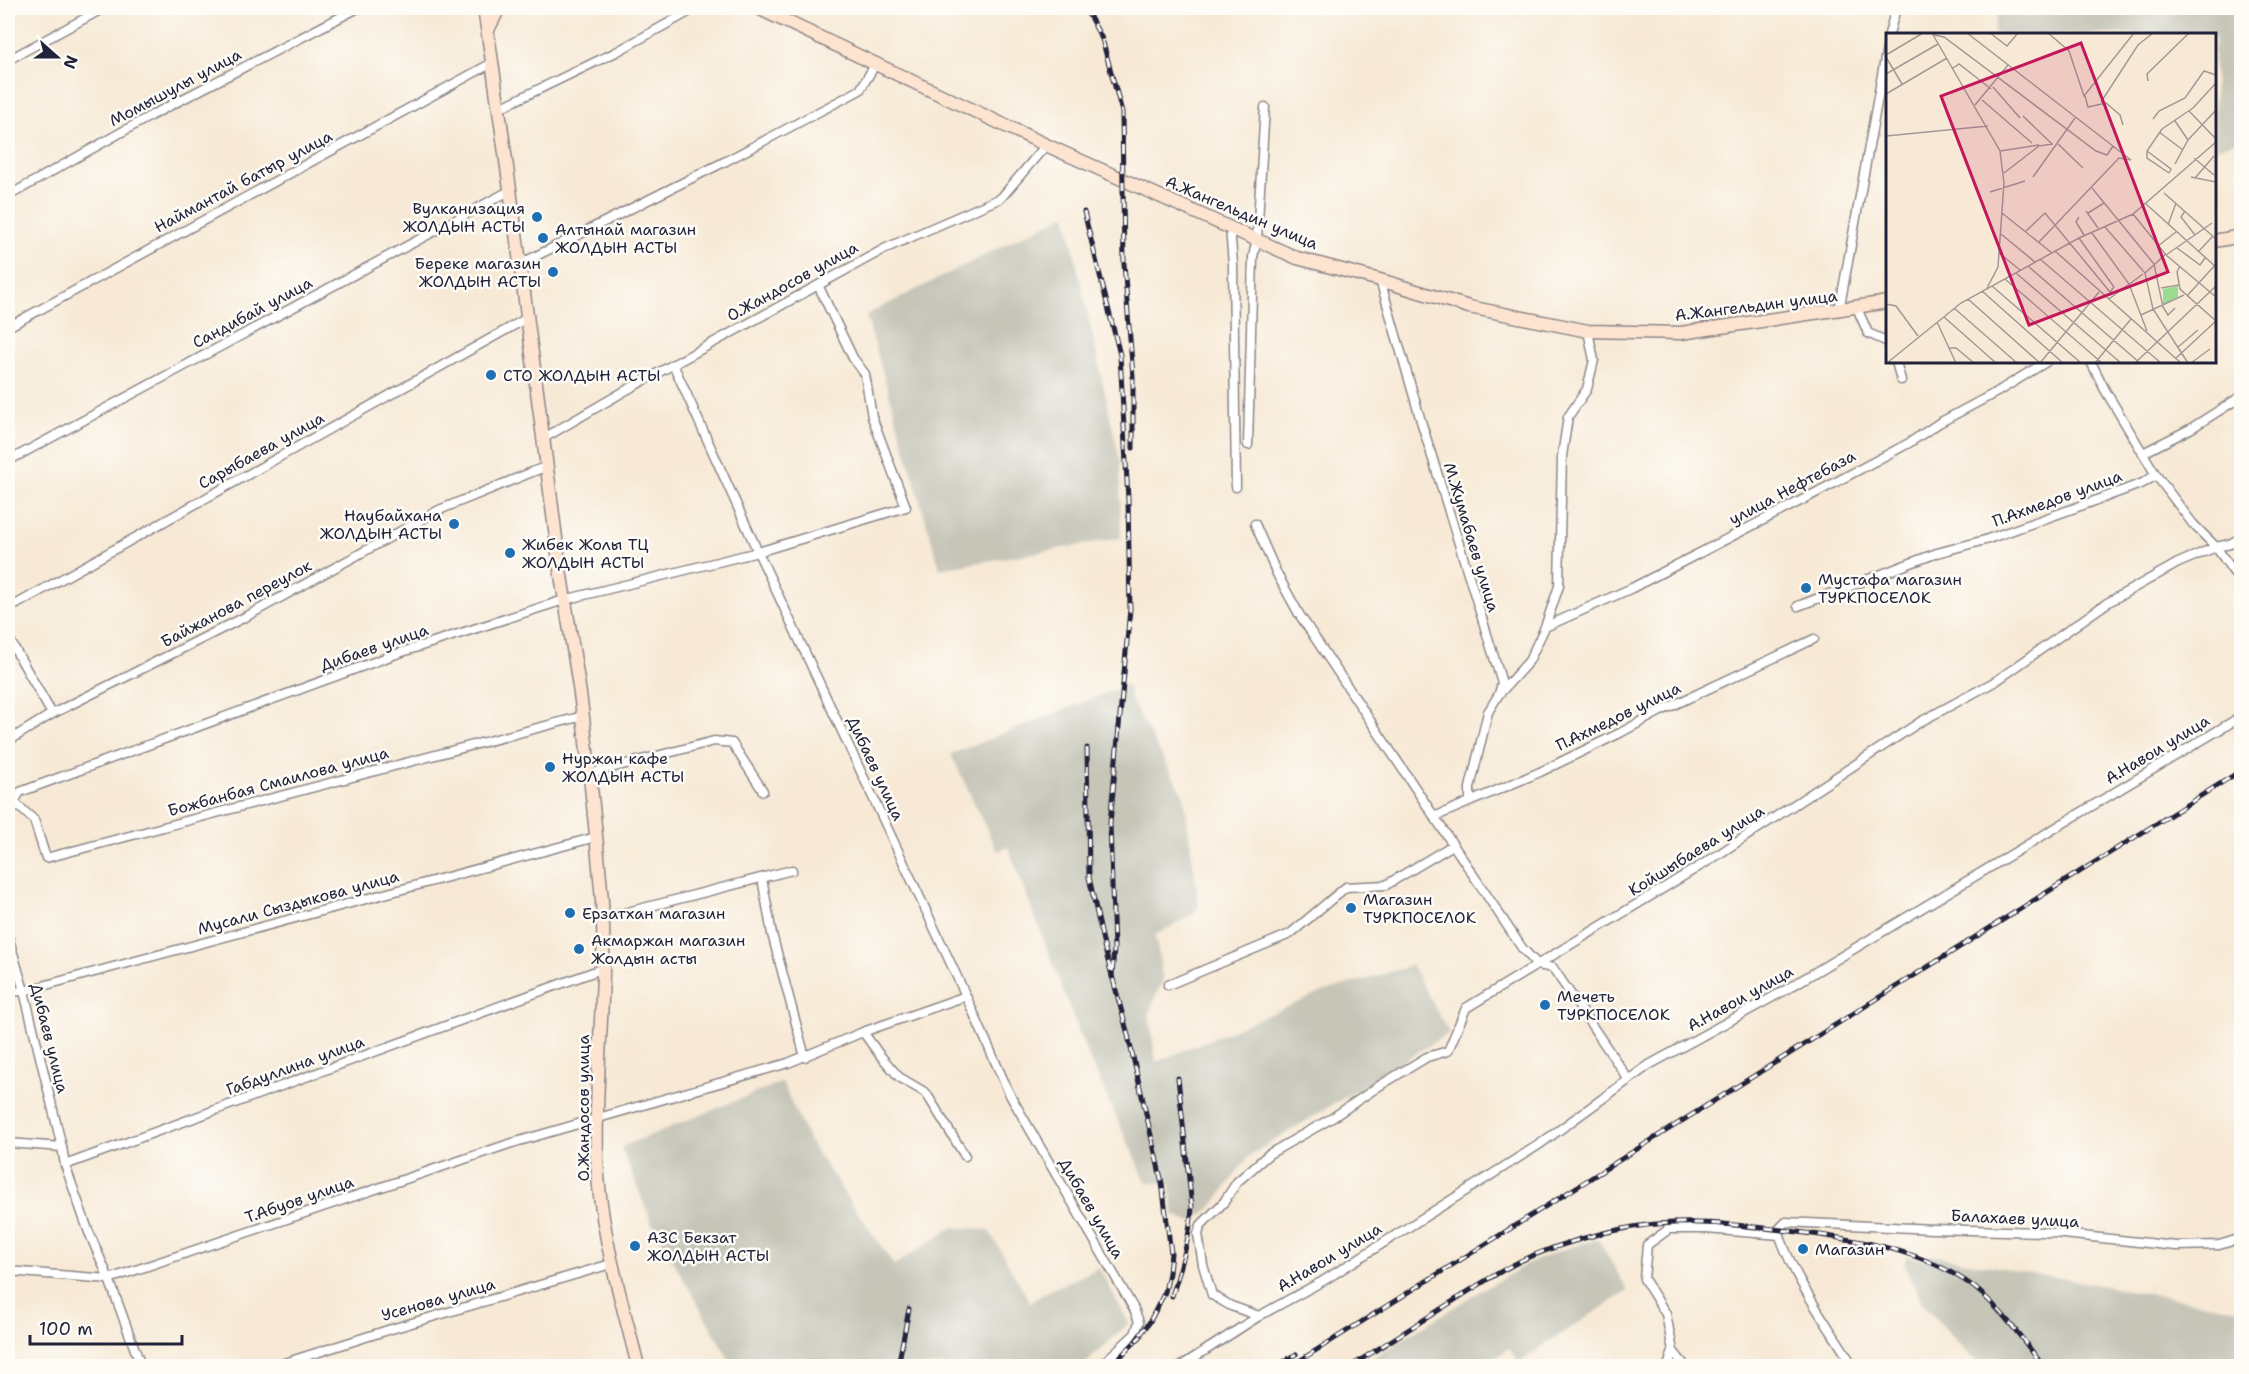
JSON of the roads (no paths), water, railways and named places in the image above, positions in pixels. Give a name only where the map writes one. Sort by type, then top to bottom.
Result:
[{"type":"main road","name":"О.Жандосов улица","points":[[484,8],[529,317],[564,600],[583,716],[604,918],[604,968],[598,1048],[599,1194],[611,1264],[638,1366]]},
{"type":"main road","points":[[488,32],[499,8]]},
{"type":"main road","name":"А.Жангельдин улица","points":[[758,8],[1046,145],[1298,258],[1380,280],[1469,308],[1588,332],[1681,333],[1886,302]]},
{"type":"main road","points":[[2216,241],[2241,236]]},
{"type":"street","points":[[8,60],[104,8]]},
{"type":"street","name":"Момышулы улица","points":[[8,196],[152,115],[358,8]]},
{"type":"street","points":[[500,108],[616,52],[696,8]]},
{"type":"street","points":[[1889,33],[1896,8]]},
{"type":"street","points":[[1839,310],[1886,48]]},
{"type":"street","name":"Наймантай батыр улица","points":[[8,327],[492,63]]},
{"type":"street","points":[[520,264],[726,161],[860,90],[876,63]]},
{"type":"street","points":[[1248,445],[1253,257],[1257,238],[1264,107]]},
{"type":"street","name":"О.Жандосов улица","points":[[544,438],[673,364],[886,248],[1001,198],[1046,145]]},
{"type":"street","name":"Сандибай улица","points":[[8,461],[511,190]]},
{"type":"street","points":[[1230,228],[1233,264],[1236,487]]},
{"type":"street","name":"М.Жумабаев улица","points":[[1380,280],[1502,683],[1499,694]]},
{"type":"street","name":"Дибаев улица","points":[[14,802],[20,792],[396,654],[564,600],[758,552],[906,507],[872,417],[865,374],[853,358],[819,286]]},
{"type":"street","points":[[1857,308],[1868,333],[1886,342]]},
{"type":"street","name":"Сарыбаева улица","points":[[8,609],[529,317]]},
{"type":"street","points":[[1470,801],[1470,788],[1488,712],[1499,694],[1529,661],[1545,627],[1558,586],[1562,456],[1568,417],[1587,388],[1594,360],[1588,332]]},
{"type":"street","points":[[1896,363],[1901,380]]},
{"type":"street","name":"улица Нефтебаза","points":[[1545,627],[1632,588],[1808,497],[1909,443],[1938,423],[1997,392],[2044,363]]},
{"type":"street","points":[[2092,363],[2156,475],[2193,524],[2216,547],[2241,584]]},
{"type":"street","name":"Дибаев улица","points":[[673,364],[1010,1095],[1139,1322],[1135,1334],[1100,1366]]},
{"type":"street","points":[[2143,453],[2190,429],[2241,396]]},
{"type":"street","name":"Байжанова переулок","points":[[8,741],[52,714],[249,615],[439,510],[547,466]]},
{"type":"street","name":"П.Ахмедов улица","points":[[1798,606],[1917,560],[1984,540],[2100,499],[2143,483],[2156,475]]},
{"type":"street","points":[[1255,524],[1277,574],[1299,614],[1522,948],[1538,966],[1553,968],[1628,1079]]},
{"type":"street","name":"Койшыбаева улица","points":[[1259,1316],[1231,1306],[1212,1295],[1198,1244],[1198,1234],[1201,1225],[1224,1202],[1237,1182],[1269,1154],[1332,1118],[1427,1057],[1448,1051],[1466,1008],[1723,852],[1920,722],[1996,681],[2107,603],[2178,563],[2216,547],[2230,544],[2241,537]]},
{"type":"street","points":[[8,637],[52,714]]},
{"type":"street","name":"П.Ахмедов улица","points":[[1434,817],[1540,772],[1659,712],[1814,639]]},
{"type":"street","name":"Божбанбая Смаилова улица","points":[[14,802],[34,820],[46,858],[583,716]]},
{"type":"street","name":"А.Навои улица","points":[[1180,1366],[1259,1316],[1323,1281],[1540,1144],[1649,1065],[1792,986],[2241,716]]},
{"type":"street","points":[[588,774],[714,741],[732,743],[763,791]]},
{"type":"street","name":"Мусали Сыздыкова улица","points":[[8,992],[24,991],[596,837]]},
{"type":"street","points":[[1168,985],[1290,934],[1346,887],[1386,885],[1453,844]]},
{"type":"street","points":[[604,918],[792,870]]},
{"type":"street","points":[[762,878],[772,934],[805,1057]]},
{"type":"street","name":"Дибаев улица","points":[[8,936],[24,991],[62,1147]]},
{"type":"street","name":"Габдуллина улица","points":[[65,1165],[604,968]]},
{"type":"street","points":[[597,1120],[805,1057],[863,1032],[966,996]]},
{"type":"street","points":[[863,1032],[899,1077],[926,1093],[965,1156]]},
{"type":"street","name":"Т.Абуов улица","points":[[8,1271],[109,1279],[509,1144],[597,1120]]},
{"type":"street","points":[[8,1143],[62,1147],[65,1165],[88,1230],[141,1366]]},
{"type":"street","name":"Балахаев улица","points":[[1780,1235],[1778,1230],[1786,1222],[2044,1232],[2176,1246],[2219,1245],[2241,1238]]},
{"type":"street","points":[[1685,1366],[1673,1351],[1666,1314],[1644,1280],[1647,1245],[1669,1229],[1706,1229],[1780,1235],[1784,1250],[1799,1279],[1853,1366]]},
{"type":"street","name":"Усенова улица","points":[[275,1366],[611,1264]]},
{"type":"street","points":[[1668,1366],[1673,1351]]},
{"type":"railway","points":[[1085,8],[1102,39],[1122,112],[1124,264],[1133,376],[1133,448]]},
{"type":"railway","points":[[1084,212],[1120,355],[1128,499],[1130,609],[1110,823],[1114,948],[1112,977]]},
{"type":"railway","points":[[1087,748],[1089,877],[1162,1183],[1171,1253],[1165,1292],[1149,1323],[1134,1343]]},
{"type":"railway","points":[[1291,1366],[2242,770]]},
{"type":"railway","points":[[1172,1296],[1187,1241],[1192,1207],[1178,1078]]},
{"type":"railway","points":[[1351,1366],[1510,1266],[1529,1257],[1580,1239],[1620,1229],[1670,1223],[1745,1226],[1829,1236],[1876,1245],[1921,1259],[1943,1268],[1976,1288],[2007,1320],[2043,1366]]},
{"type":"railway","points":[[898,1366],[909,1309]]},
{"type":"railway","points":[[1111,1366],[1141,1336]]},
{"type":"railway","points":[[1277,1366],[1296,1354]]},
{"type":"place","name":"Вулканизация ЖОЛДЫН АСТЫ","points":[[537,217]]},
{"type":"place","name":"Алтынай магазин ЖОЛДЫН АСТЫ","points":[[543,238]]},
{"type":"place","name":"Береке магазин ЖОЛДЫН АСТЫ","points":[[553,272]]},
{"type":"place","name":"СТО ЖОЛДЫН АСТЫ","points":[[491,375]]},
{"type":"place","name":"Наубайхана ЖОЛДЫН АСТЫ","points":[[454,524]]},
{"type":"place","name":"Жибек Жолы ТЦ ЖОЛДЫН АСТЫ","points":[[510,553]]},
{"type":"place","name":"Мустафа магазин ТУРКПОСЕЛОК","points":[[1806,588]]},
{"type":"place","name":"Нуржан кафе ЖОЛДЫН АСТЫ","points":[[550,767]]},
{"type":"place","name":"Магазин ТУРКПОСЕЛОК","points":[[1351,908]]},
{"type":"place","name":"Ерзатхан магазин","points":[[570,913]]},
{"type":"place","name":"Акмаржан магазин Жолдын асты","points":[[579,949]]},
{"type":"place","name":"Мечеть ТУРКПОСЕЛОК","points":[[1545,1005]]},
{"type":"place","name":"АЗС Бекзат ЖОЛДЫН АСТЫ","points":[[635,1246]]},
{"type":"place","name":"Магазин","points":[[1803,1249]]}]
